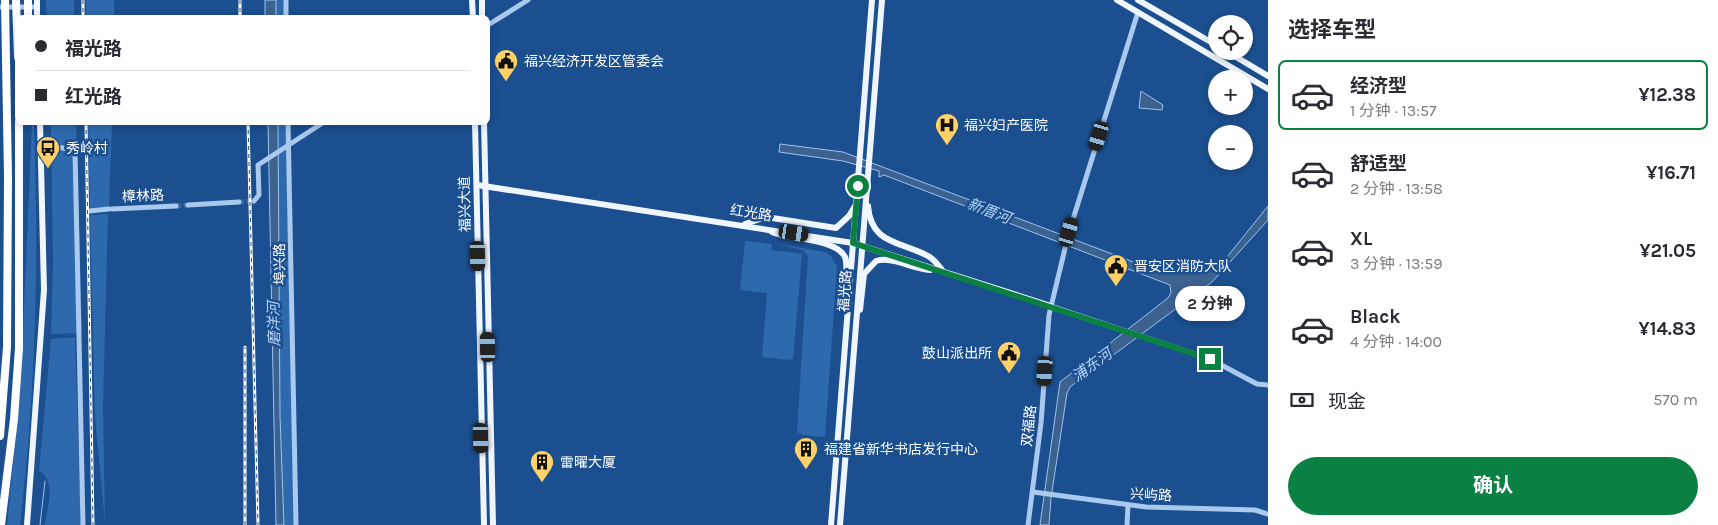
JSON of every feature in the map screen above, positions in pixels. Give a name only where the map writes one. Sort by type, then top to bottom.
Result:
[{"type":"highway","points":[[0,436],[7,348],[8,177],[5,0]]},
{"type":"highway","points":[[16,0],[17,15]]},
{"type":"highway","points":[[28,0],[28,15]]},
{"type":"highway","points":[[1,525],[14,419],[19,348],[19,125]]},
{"type":"highway","points":[[20,150],[24,125]]},
{"type":"main road","points":[[472,0],[473,15]]},
{"type":"main road","points":[[482,0],[482,15]]},
{"type":"main road","name":"福光路","points":[[831,525],[872,0]]},
{"type":"main road","name":"福光路","points":[[840,525],[882,0]]},
{"type":"main road","points":[[1117,0],[1268,89]]},
{"type":"main road","points":[[1141,1],[1208,40]]},
{"type":"main road","points":[[1241,60],[1268,76]]},
{"type":"main road","points":[[28,525],[43,298],[40,125]]},
{"type":"main road","name":"福兴大道","points":[[475,125],[484,525]]},
{"type":"main road","name":"福兴大道","points":[[484,125],[493,525]]},
{"type":"main road","name":"红光路","points":[[477,185],[761,227],[853,243],[1051,306]]},
{"type":"main road","points":[[867,195],[870,218],[876,230],[884,238],[930,257],[942,271]]},
{"type":"main road","points":[[743,225],[766,216],[836,228],[849,216],[856,202]]},
{"type":"main road","points":[[761,227],[784,236],[818,242],[840,250],[846,258],[845,275],[849,294]]},
{"type":"main road","points":[[856,323],[862,299],[864,274],[876,261],[886,260],[917,269],[942,271]]},
{"type":"street","points":[[286,0],[286,15]]},
{"type":"street","points":[[490,24],[528,0]]},
{"type":"street","points":[[0,7],[37,3]]},
{"type":"street","name":"双福路","points":[[1028,525],[1033,492],[1051,306],[1069,232],[1138,12]]},
{"type":"street","name":"埠兴路","points":[[288,125],[296,525]]},
{"type":"street","points":[[254,201],[259,195],[257,167],[264,160],[319,125]]},
{"type":"street","points":[[41,148],[50,146],[75,150],[83,525]]},
{"type":"street","points":[[188,205],[239,202]]},
{"type":"street","name":"樟林路","points":[[77,211],[176,206]]},
{"type":"street","name":"红光路","points":[[1051,306],[1210,359],[1257,384],[1268,385]]},
{"type":"street","name":"兴屿路","points":[[1033,492],[1128,505],[1255,510],[1268,514]]},
{"type":"street","points":[[1127,525],[1128,505]]},
{"type":"shaded area","points":[[46,0],[74,0],[74,15],[47,15]]},
{"type":"shaded area","points":[[86,0],[114,0],[114,15],[86,15]]},
{"type":"shaded area","points":[[276,0],[285,0],[285,15],[276,15]]},
{"type":"shaded area","points":[[32,125],[34,125],[36,274],[30,424],[20,525],[7,525],[17,424]]},
{"type":"shaded area","points":[[51,125],[76,125],[82,333],[51,334],[53,263]]},
{"type":"shaded area","points":[[88,125],[112,125],[109,207],[90,208]]},
{"type":"shaded area","points":[[278,125],[286,125],[294,525],[284,525],[280,416]]},
{"type":"shaded area","points":[[108,214],[103,405],[105,522],[95,417],[90,215]]},
{"type":"shaded area","points":[[745,241],[772,244],[771,250],[802,254],[793,359],[762,357],[767,293],[740,290]]},
{"type":"shaded area","points":[[773,243],[825,252],[831,256],[837,266],[825,437],[803,435],[797,432],[808,256],[803,250]]},
{"type":"shaded area","points":[[75,337],[81,525],[45,525],[50,495],[48,481],[45,475],[39,471],[51,339]]},
{"type":"water","points":[[265,0],[276,0],[276,15],[265,15]]},
{"type":"water","points":[[1141,91],[1163,105],[1162,110],[1139,108]]},
{"type":"water","name":"磨洋河","points":[[268,125],[278,125],[280,416],[284,525],[276,525]]},
{"type":"water","points":[[780,144],[843,152],[1144,266],[1164,266],[1193,271],[1213,268],[1223,262],[1268,206],[1268,220],[1212,282],[1070,387],[1067,393],[1051,498],[1049,525],[1040,525],[1060,382],[1168,298],[1171,293],[1170,285],[884,175],[879,177],[879,171],[843,161],[779,152]]},
{"type":"waterway","points":[[40,525],[45,481]]},
{"type":"tunnel","points":[[239,202],[254,201]]},
{"type":"tunnel","points":[[176,206],[188,205]]},
{"type":"railway","points":[[83,0],[83,15]]},
{"type":"railway","points":[[240,0],[240,15]]},
{"type":"railway","points":[[86,125],[93,525]]},
{"type":"railway","points":[[248,125],[258,525]]},
{"type":"railway","points":[[245,347],[245,525]]},
{"type":"place","name":"福兴经济开发区管委会","points":[[506,82]]},
{"type":"place","name":"福兴妇产医院","points":[[947,146]]},
{"type":"place","name":"秀岭村","points":[[48,169]]},
{"type":"place","name":"晋安区消防大队","points":[[1116,287]]},
{"type":"place","name":"鼓山派出所","points":[[1009,374]]},
{"type":"place","name":"福建省新华书店发行中心","points":[[806,470]]},
{"type":"place","name":"雷曜大厦","points":[[542,483]]},
{"type":"route","points":[[858,186],[853,243],[954,274],[1210,359]]},
{"type":"water label","name":"新厝河","points":[[989,211]]},
{"type":"water label","name":"浦东河","points":[[1092,365]]}]
